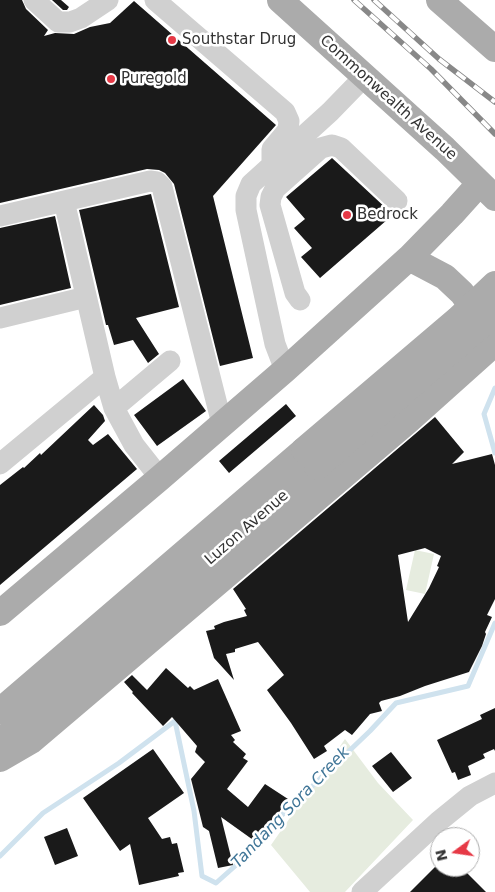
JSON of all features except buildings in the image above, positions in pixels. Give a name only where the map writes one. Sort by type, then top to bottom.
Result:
[{"type":"main road","name":"Commonwealth Avenue","points":[[280,0],[445,149],[487,191]]},
{"type":"main road","points":[[439,0],[493,46]]},
{"type":"main road","points":[[0,613],[285,370],[409,258],[452,214],[487,191]]},
{"type":"main road","points":[[409,258],[445,277],[462,293],[472,307],[477,324],[478,340],[472,363]]},
{"type":"main road","name":"Luzon Avenue","points":[[0,744],[19,723],[311,458],[495,284]]},
{"type":"main road","name":"Luzon Avenue","points":[[0,711],[311,458],[495,313]]},
{"type":"main road","name":"Luzon Avenue","points":[[0,759],[31,741],[409,420],[495,343]]},
{"type":"street","points":[[34,0],[58,22],[70,22],[80,18],[108,0]]},
{"type":"street","points":[[155,0],[285,112],[289,121],[288,130],[272,149],[272,165]]},
{"type":"street","points":[[285,370],[275,344],[246,210],[246,196],[251,184],[320,121],[365,76]]},
{"type":"street","points":[[300,300],[295,293],[270,205],[275,189],[321,148],[332,145],[341,148],[398,201]]},
{"type":"street","points":[[0,216],[150,181],[157,182],[162,187],[222,424]]},
{"type":"street","points":[[64,201],[114,408],[134,445],[160,478]]},
{"type":"street","points":[[0,318],[86,297]]},
{"type":"street","points":[[114,408],[170,361]]},
{"type":"street","points":[[0,464],[105,377]]},
{"type":"street","points":[[362,892],[438,822],[470,796],[495,783]]},
{"type":"shaded area","points":[[415,550],[434,554],[425,594],[406,590]]},
{"type":"shaded area","points":[[345,739],[378,783],[413,820],[345,892],[310,892],[271,845]]},
{"type":"waterway","name":"Tandang Sora Creek","points":[[495,388],[484,414],[495,453]]},
{"type":"waterway","name":"Tandang Sora Creek","points":[[0,856],[43,813],[119,763],[175,721],[194,811],[202,876],[216,883],[262,842],[279,818],[370,731],[396,703],[468,686],[495,623]]},
{"type":"railway","points":[[354,0],[431,69],[495,134]]},
{"type":"railway","points":[[374,0],[439,59],[495,102]]},
{"type":"place","name":"Southstar Drug","points":[[172,40]]},
{"type":"place","name":"Puregold","points":[[111,79]]},
{"type":"place","name":"Bedrock","points":[[347,215]]}]
